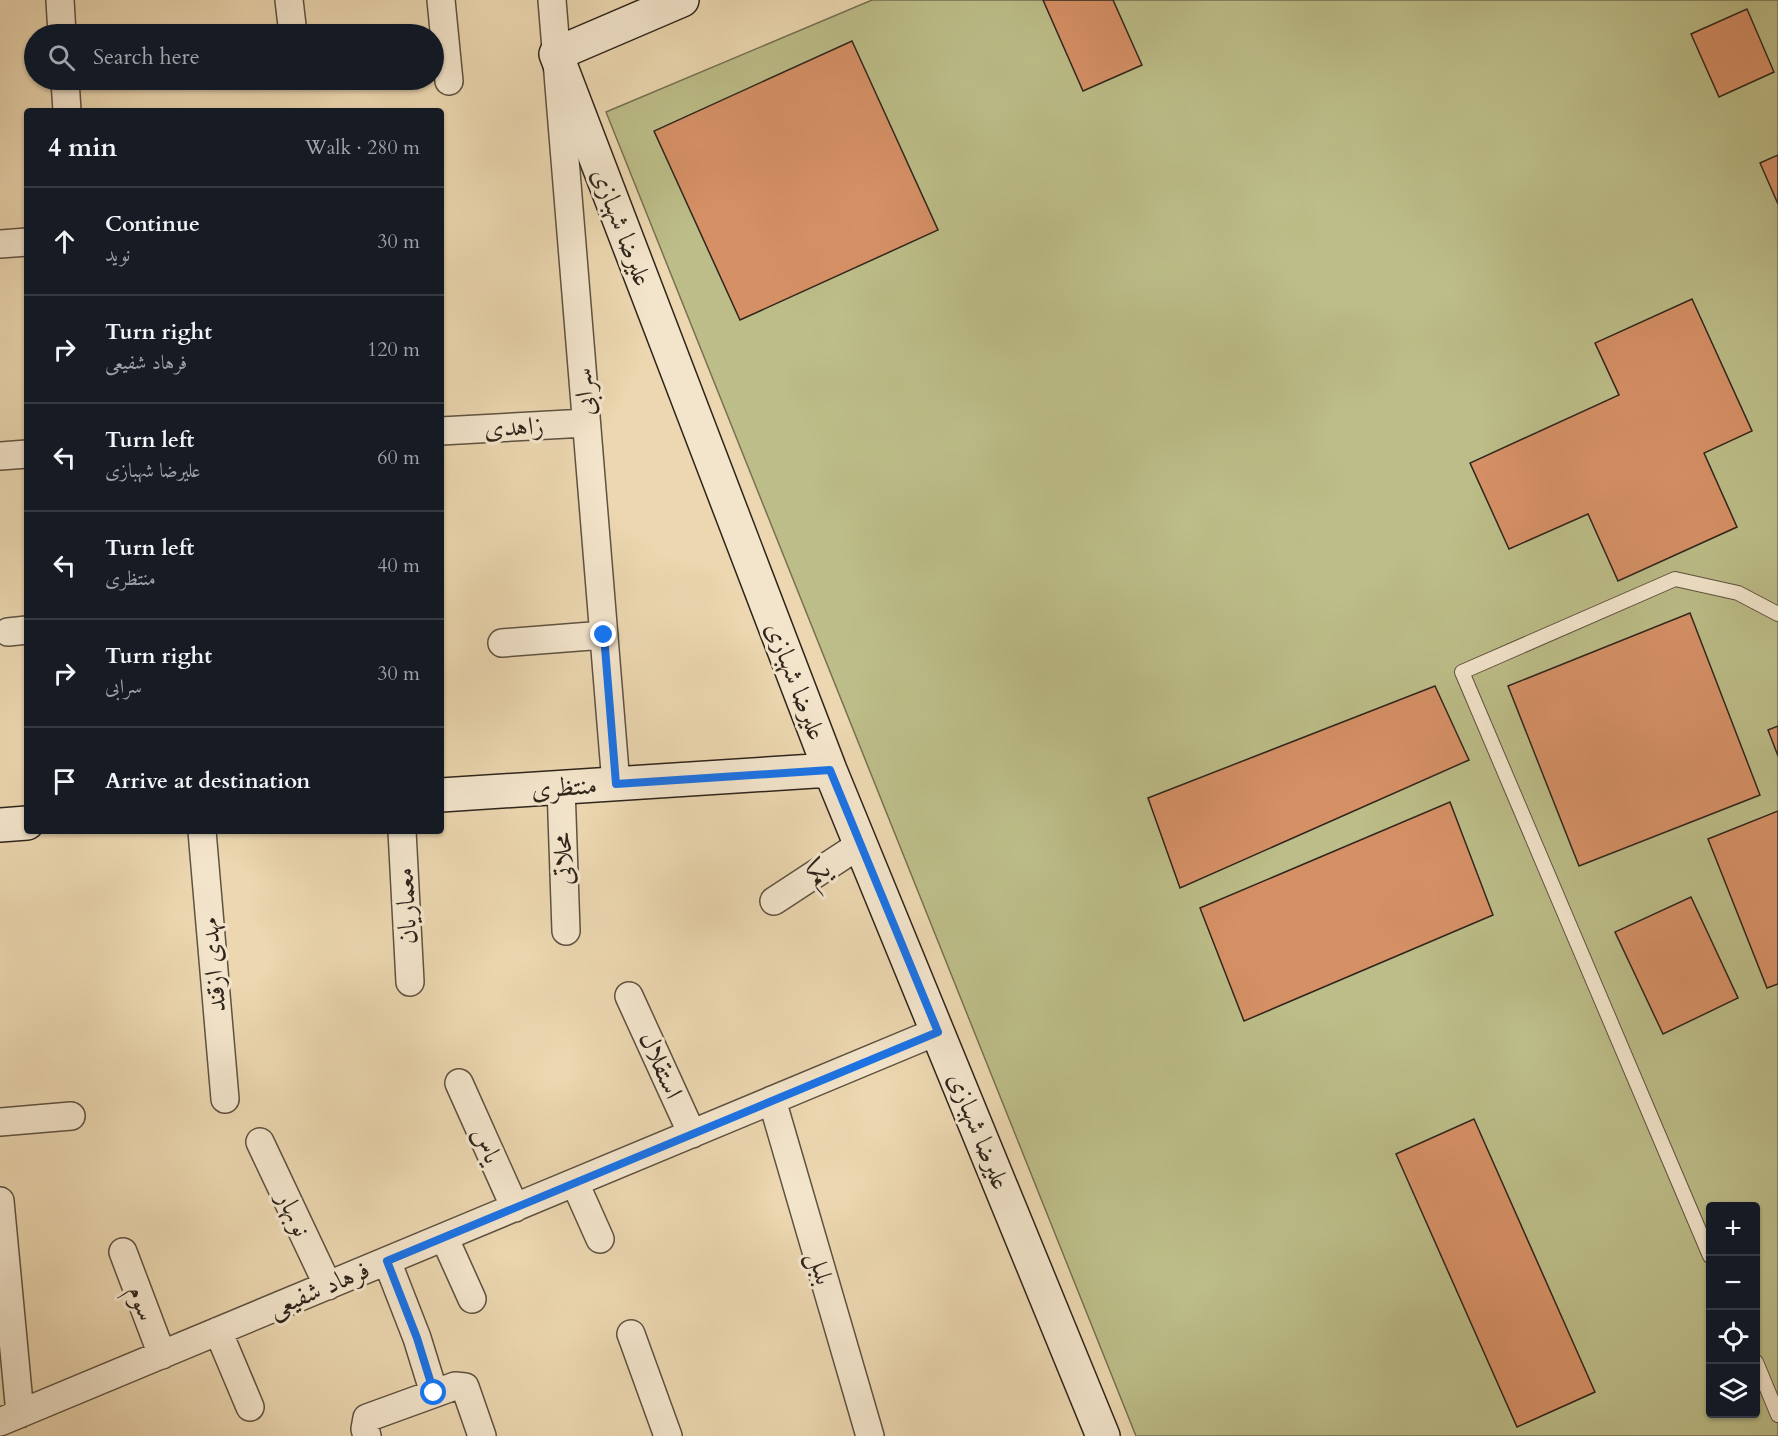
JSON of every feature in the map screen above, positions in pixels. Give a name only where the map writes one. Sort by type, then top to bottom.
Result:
[{"type":"main road","points":[[556,54],[682,0]]},
{"type":"main road","name":"علیرضا شهبازی","points":[[556,54],[830,770],[1103,1436]]},
{"type":"main road","name":"منتظری","points":[[444,795],[830,770]]},
{"type":"main road","points":[[0,825],[24,823]]},
{"type":"street","points":[[60,0],[61,24]]},
{"type":"street","points":[[289,0],[292,24]]},
{"type":"street","points":[[441,0],[443,24]]},
{"type":"street","name":"سرابی","points":[[552,0],[616,784]]},
{"type":"street","points":[[444,30],[449,81]]},
{"type":"street","points":[[66,90],[68,108]]},
{"type":"street","points":[[0,244],[24,242]]},
{"type":"street","name":"زاهدی","points":[[444,431],[586,423]]},
{"type":"street","points":[[0,456],[24,454]]},
{"type":"street","points":[[502,642],[604,635]]},
{"type":"street","name":"محلاتی","points":[[561,787],[566,931]]},
{"type":"street","name":"مهدی ازقند","points":[[202,834],[225,1099]]},
{"type":"street","name":"معماریان","points":[[402,834],[410,982]]},
{"type":"street","name":"یکم","points":[[774,901],[861,844]]},
{"type":"street","name":"استقلال","points":[[629,996],[692,1134]]},
{"type":"street","name":"فرهاد شفیعی","points":[[10,1418],[938,1032]]},
{"type":"street","name":"یاس","points":[[459,1083],[515,1208]]},
{"type":"street","name":"بلبل","points":[[772,1100],[870,1436]]},
{"type":"street","points":[[0,1122],[71,1116]]},
{"type":"street","name":"نوبهار","points":[[260,1142],[328,1286]]},
{"type":"street","points":[[575,1183],[600,1239]]},
{"type":"street","points":[[0,1201],[10,1418]]},
{"type":"street","points":[[444,1237],[472,1299]]},
{"type":"street","name":"سوم","points":[[123,1252],[162,1355]]},
{"type":"street","points":[[387,1261],[417,1338],[434,1393]]},
{"type":"street","points":[[218,1331],[250,1407]]},
{"type":"street","points":[[631,1334],[668,1436]]},
{"type":"street","points":[[367,1427],[434,1393],[455,1386],[465,1387],[482,1436]]},
{"type":"lane","points":[[1706,1247],[1462,672],[1675,579],[1738,593],[1778,614]]},
{"type":"lane","points":[[1756,1364],[1778,1415]]},
{"type":"green space","points":[[872,0],[1778,0],[1778,1436],[1136,1436],[606,112]]},
{"type":"building","points":[[1043,0],[1113,0],[1142,65],[1083,91]]},
{"type":"building","points":[[1747,9],[1774,72],[1719,97],[1691,34]]},
{"type":"building","points":[[852,41],[938,230],[740,320],[654,131]]},
{"type":"building","points":[[1778,155],[1778,204],[1760,163]]},
{"type":"building","points":[[1692,299],[1752,431],[1704,453],[1737,527],[1618,581],[1588,514],[1509,549],[1470,463],[1619,395],[1595,343]]},
{"type":"building","points":[[1690,613],[1760,795],[1579,866],[1508,686]]},
{"type":"building","points":[[1435,686],[1469,760],[1180,888],[1148,798]]},
{"type":"building","points":[[1778,726],[1778,756],[1768,730]]},
{"type":"building","points":[[1450,802],[1493,915],[1244,1021],[1200,908]]},
{"type":"building","points":[[1778,811],[1778,984],[1767,988],[1708,839]]},
{"type":"building","points":[[1691,897],[1738,998],[1663,1034],[1615,932]]},
{"type":"building","points":[[1474,1119],[1595,1392],[1517,1427],[1396,1154]]},
{"type":"route","points":[[434,1393],[417,1338],[387,1261],[938,1032],[830,770],[616,784],[604,635]]}]
